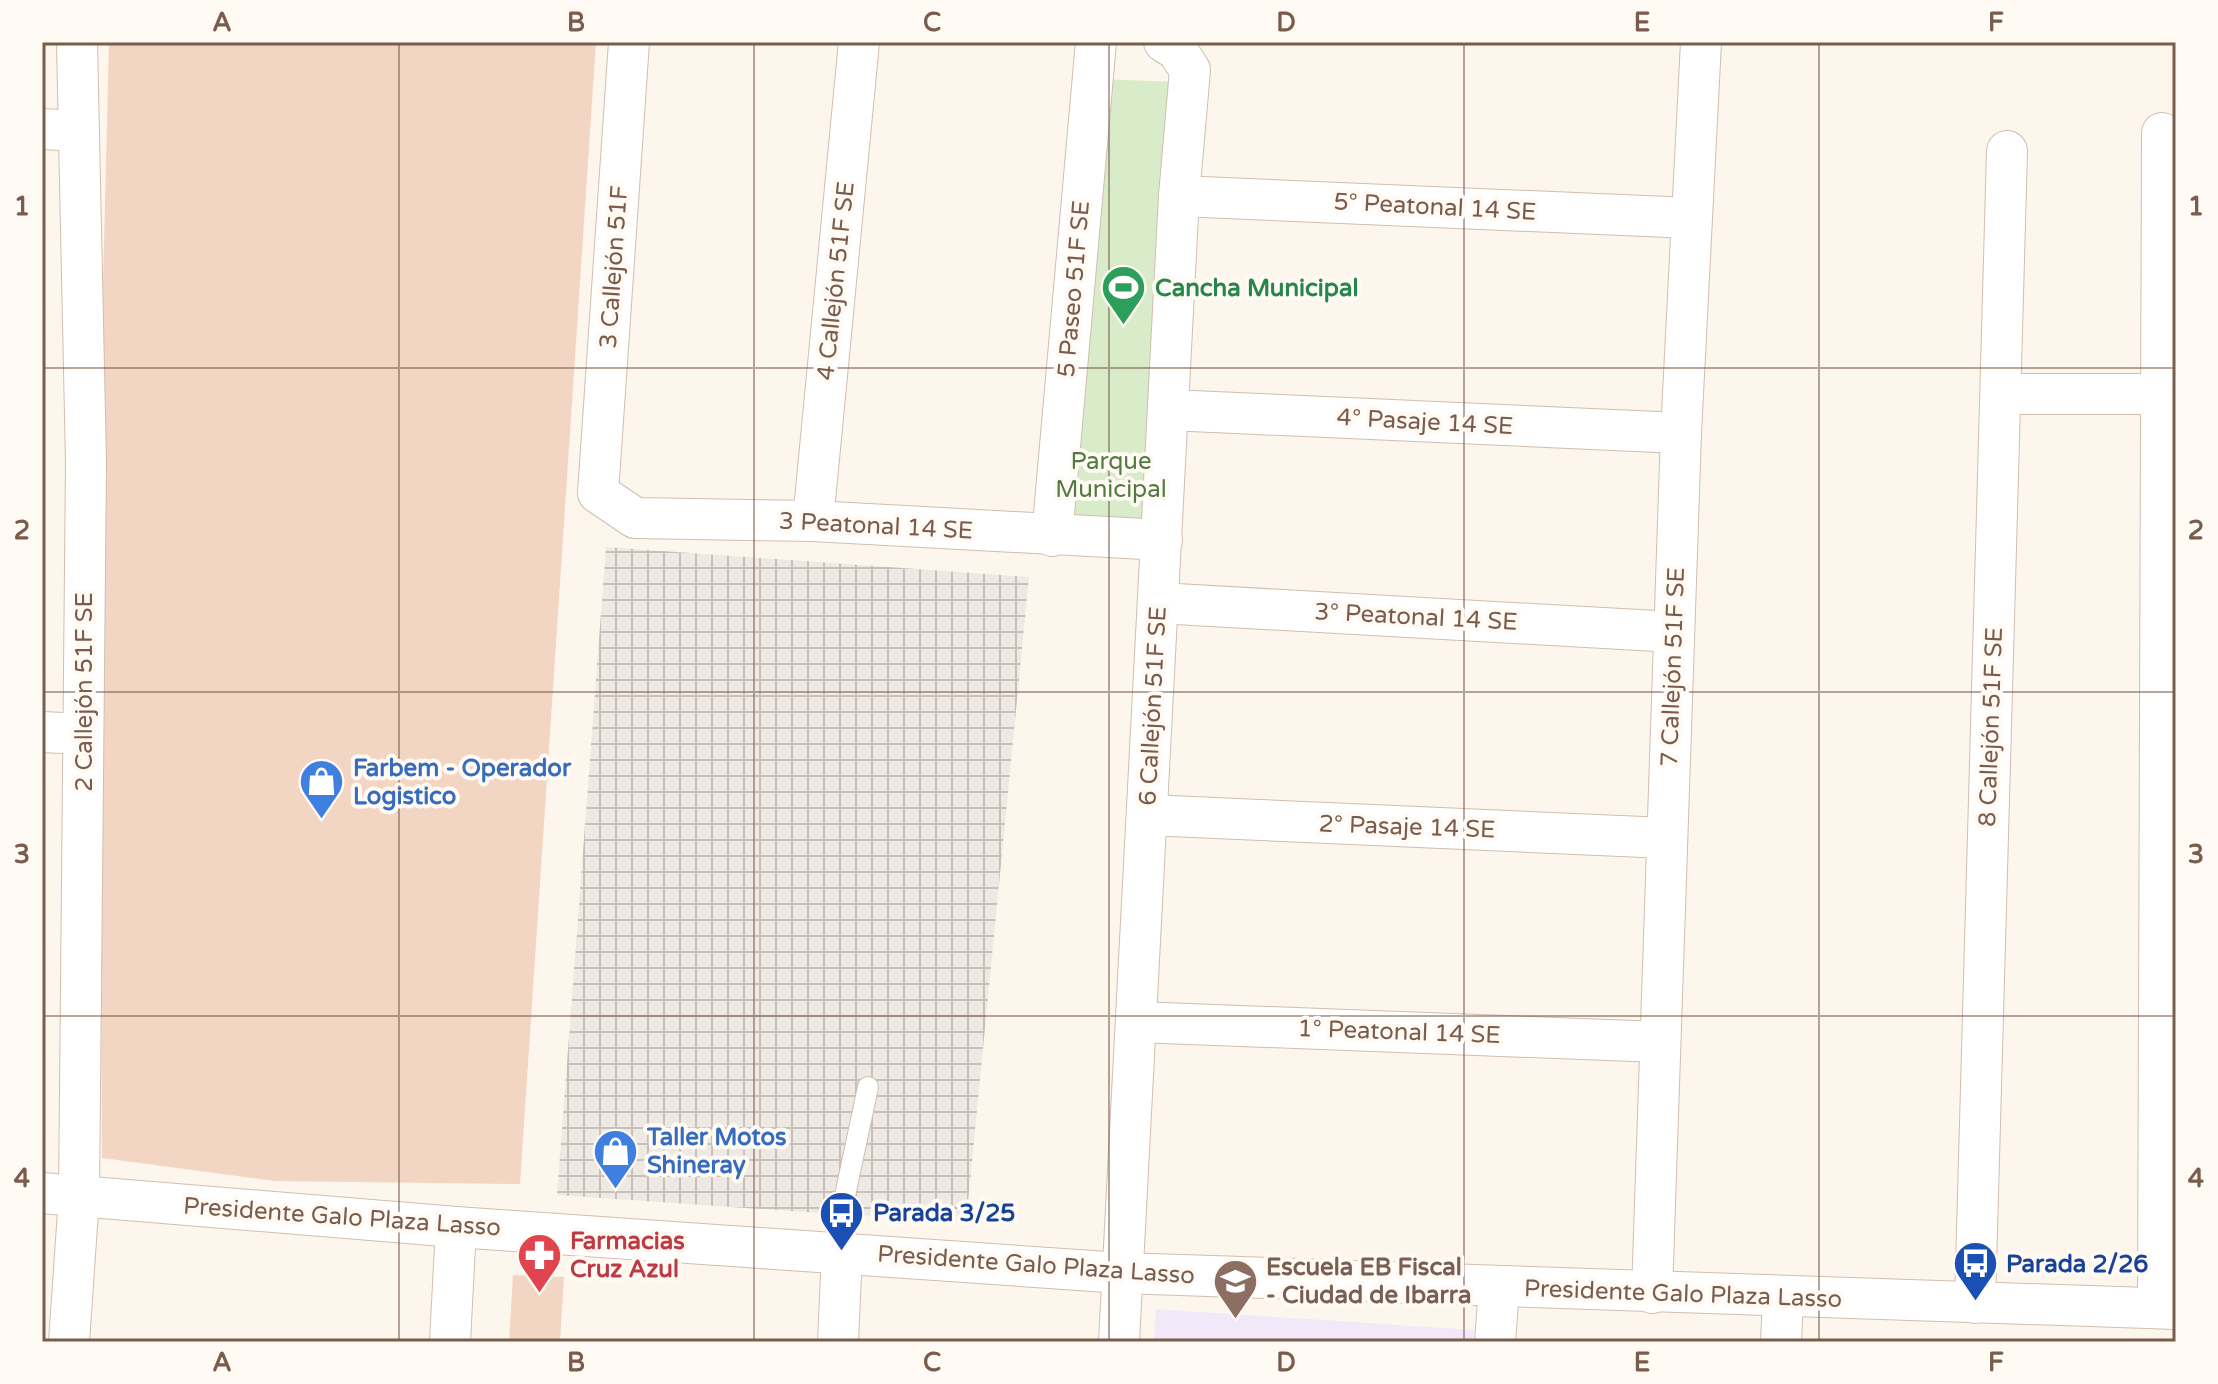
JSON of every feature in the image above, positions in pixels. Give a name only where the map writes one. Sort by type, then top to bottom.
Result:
[{"type":"street","name":"2 Callejón 51F SE","points":[[69,1342],[61,1195],[83,734],[86,462],[60,130],[77,42]]},
{"type":"street","name":"3 Callejón 51F","points":[[598,493],[629,42]]},
{"type":"street","name":"4 Callejón 51F SE","points":[[813,521],[859,42]]},
{"type":"street","name":"5 Paseo 51F SE","points":[[1052,536],[1096,42]]},
{"type":"street","name":"7 Callejón 51F SE","points":[[1652,1293],[1681,433],[1701,42]]},
{"type":"street","name":"6 Callejón 51F SE","points":[[1119,1342],[1179,196],[1177,56]]},
{"type":"street","points":[[2162,133],[2167,1309]]},
{"type":"street","name":"8 Callejón 51F SE","points":[[1975,1303],[2007,151]]},
{"type":"street","name":"5° Peatonal 14 SE","points":[[1179,196],[1691,218]]},
{"type":"street","points":[[2001,394],[2161,394]]},
{"type":"street","name":"4° Pasaje 14 SE","points":[[1169,410],[1681,433]]},
{"type":"street","name":"3 Peatonal 14 SE","points":[[598,493],[606,502],[635,518],[813,521],[1162,540]]},
{"type":"street","name":"3° Peatonal 14 SE","points":[[1158,603],[1674,632]]},
{"type":"street","points":[[42,732],[83,734]]},
{"type":"street","name":"2° Pasaje 14 SE","points":[[1148,815],[1666,838]]},
{"type":"street","name":"1° Peatonal 14 SE","points":[[1137,1022],[1660,1042]]},
{"type":"street","name":"Presidente Galo Plaza Lasso","points":[[61,1195],[456,1227],[1122,1273],[2167,1309]]},
{"type":"street","points":[[450,1342],[456,1227]]},
{"type":"street","points":[[838,1252],[838,1342]]},
{"type":"street","points":[[1495,1342],[1499,1288]]},
{"type":"street","points":[[1781,1342],[1783,1297]]},
{"type":"lane","points":[[838,1252],[868,1087]]},
{"type":"shaded area","points":[[606,547],[1029,577],[966,1223],[557,1195]]},
{"type":"shaded area","name":"Escuela EB Fiscal - Ciudad de Ibarra","points":[[1156,1309],[1474,1330],[1473,1342],[1154,1342]]},
{"type":"green space","name":"Parque Municipal","points":[[1099,79],[1180,82],[1153,519],[1063,520]]},
{"type":"building","name":"Farbem - Operador Logistico","points":[[109,42],[596,42],[520,1184],[275,1181],[102,1158],[98,485]]},
{"type":"building","points":[[513,1275],[564,1277],[560,1342],[509,1342]]},
{"type":"place","name":"Cancha Municipal","points":[[1124,327]]},
{"type":"place","name":"Farbem - Operador Logistico","points":[[322,821]]},
{"type":"place","name":"Taller Motos Shineray","points":[[616,1190]]},
{"type":"place","name":"Parada 3/25","points":[[842,1252]]},
{"type":"place","name":"Farmacias Cruz Azul","points":[[539,1294]]},
{"type":"place","name":"Parada 2/26","points":[[1975,1303]]},
{"type":"place","name":"Escuela EB Fiscal - Ciudad de Ibarra","points":[[1235,1320]]}]
